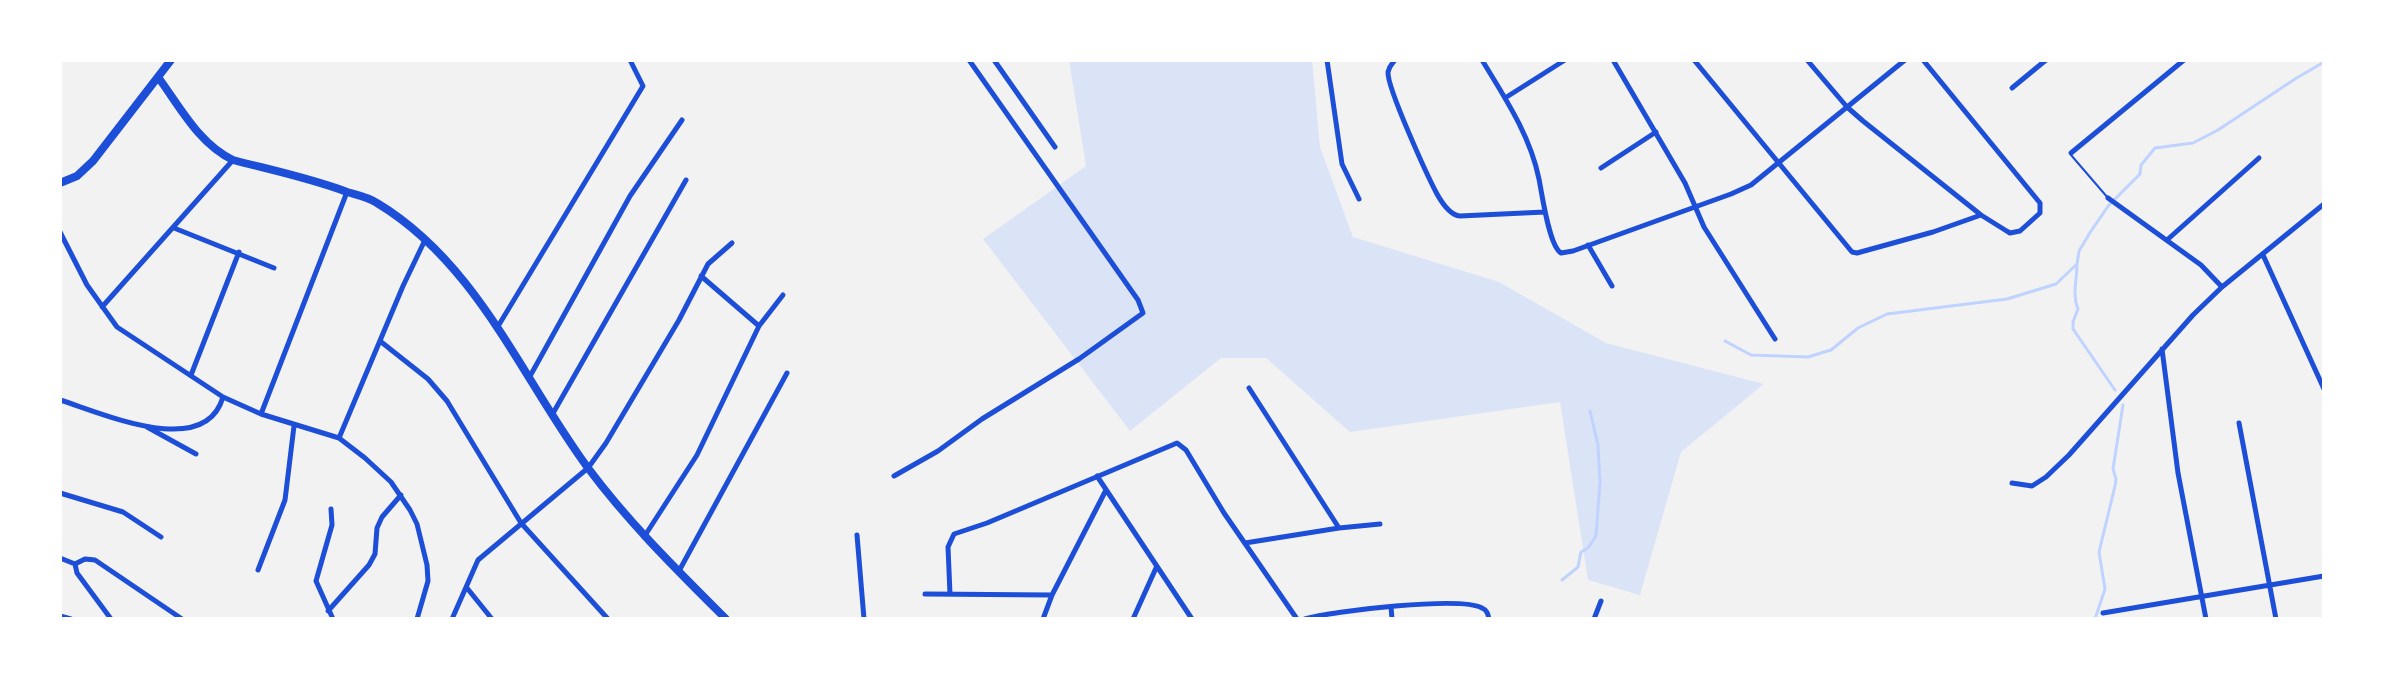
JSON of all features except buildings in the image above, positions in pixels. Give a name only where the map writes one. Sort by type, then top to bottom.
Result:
[{"type":"main road","points":[[60,183],[77,176],[93,161],[171,60]]},
{"type":"main road","points":[[158,77],[208,145],[233,160],[326,183],[374,201],[396,215],[425,240],[452,268],[497,328],[588,468],[644,537],[726,619]]},
{"type":"street","points":[[497,328],[643,86],[630,60]]},
{"type":"street","points":[[894,476],[938,451],[982,419],[1079,359],[1143,313],[1138,300],[969,60]]},
{"type":"street","points":[[994,60],[1055,147]]},
{"type":"street","points":[[1327,60],[1342,164],[1359,199]]},
{"type":"street","points":[[1395,60],[1389,66],[1388,76],[1396,98],[1438,196],[1453,214],[1456,216],[1545,212]]},
{"type":"street","points":[[1482,60],[1533,155],[1545,212],[1560,252],[1573,251],[1743,190],[1779,165],[1905,60]]},
{"type":"street","points":[[1504,98],[1565,60]]},
{"type":"street","points":[[1613,60],[1656,132],[1697,207],[1704,226],[1775,339]]},
{"type":"street","points":[[1694,60],[1854,253],[1933,232],[1982,215]]},
{"type":"street","points":[[1808,60],[1847,107],[1982,215],[2005,231],[2014,233],[2034,220],[2040,213],[2041,209],[2035,196],[1923,60]]},
{"type":"street","points":[[2012,88],[2046,60]]},
{"type":"street","points":[[2071,153],[2184,60]]},
{"type":"street","points":[[529,378],[630,196],[682,120]]},
{"type":"street","points":[[1600,168],[1656,132]]},
{"type":"street","points":[[2167,240],[2259,158]]},
{"type":"street","points":[[102,307],[233,160]]},
{"type":"street","points":[[552,415],[686,180]]},
{"type":"street","points":[[261,414],[346,192]]},
{"type":"street","points":[[2108,198],[2201,265],[2222,287]]},
{"type":"street","points":[[2012,483],[2032,486],[2046,477],[2091,431],[2193,315],[2222,287],[2324,204]]},
{"type":"street","points":[[174,228],[239,252],[274,268]]},
{"type":"street","points":[[60,232],[77,268],[117,327],[223,397],[294,426],[339,438],[383,474],[401,495],[417,524],[428,581],[417,619]]},
{"type":"street","points":[[339,438],[425,240]]},
{"type":"street","points":[[452,619],[478,560],[588,468],[618,423],[679,320],[708,264],[732,243]]},
{"type":"street","points":[[1588,245],[1612,286]]},
{"type":"street","points":[[191,375],[239,252]]},
{"type":"street","points":[[2263,255],[2324,389]]},
{"type":"street","points":[[701,276],[759,326]]},
{"type":"street","points":[[644,537],[697,455],[759,326],[783,295]]},
{"type":"street","points":[[380,341],[428,379],[447,401],[463,423],[521,523],[608,619]]},
{"type":"street","points":[[2162,349],[2178,473],[2206,619]]},
{"type":"street","points":[[679,571],[787,373]]},
{"type":"street","points":[[1249,388],[1339,528]]},
{"type":"street","points":[[145,427],[189,429],[203,425],[220,407],[223,397]]},
{"type":"street","points":[[60,399],[145,427],[196,454]]},
{"type":"street","points":[[2239,423],[2276,619]]},
{"type":"street","points":[[258,570],[285,500],[294,426]]},
{"type":"street","points":[[950,594],[948,547],[954,534],[987,523],[1177,443],[1186,450],[1297,619]]},
{"type":"street","points":[[1097,476],[1192,619]]},
{"type":"street","points":[[1043,619],[1052,595],[1106,490]]},
{"type":"street","points":[[60,492],[123,512],[161,537]]},
{"type":"street","points":[[328,611],[369,565],[375,554],[377,528],[382,517],[401,495]]},
{"type":"street","points":[[331,509],[332,525],[316,582],[333,619]]},
{"type":"street","points":[[1245,543],[1380,524]]},
{"type":"street","points":[[857,535],[864,619]]},
{"type":"street","points":[[60,558],[75,564],[85,559],[95,560],[182,619]]},
{"type":"street","points":[[75,564],[77,573],[111,619]]},
{"type":"street","points":[[1133,619],[1156,568]]},
{"type":"street","points":[[2101,615],[2324,576]]},
{"type":"street","points":[[466,588],[492,619]]},
{"type":"street","points":[[925,594],[1052,595]]},
{"type":"street","points":[[1594,619],[1601,601]]},
{"type":"street","points":[[1305,619],[1352,611],[1467,604],[1481,607],[1488,614],[1489,619]]},
{"type":"street","points":[[1391,608],[1392,619]]},
{"type":"street","points":[[60,616],[71,619]]},
{"type":"lane","points":[[2071,153],[2085,173],[2108,198]]},
{"type":"shaded area","points":[[1069,60],[1312,60],[1320,147],[1353,237],[1499,282],[1606,343],[1764,384],[1681,452],[1640,595],[1588,580],[1560,402],[1350,432],[1266,358],[1221,358],[1130,431],[983,239],[1086,166]]},
{"type":"waterway","points":[[1725,341],[1751,355],[1808,357],[1831,350],[1858,328],[1887,314],[2007,299],[2056,284],[2077,264],[2079,251],[2091,231],[2109,205],[2140,174],[2141,165],[2155,148],[2193,143],[2218,130],[2324,62]]},
{"type":"waterway","points":[[2077,264],[2075,293],[2078,309],[2073,329],[2115,390]]},
{"type":"waterway","points":[[2095,619],[2105,589],[2099,552],[2115,486],[2116,479],[2113,469],[2123,405]]},
{"type":"waterway","points":[[1562,580],[1578,567],[1581,552],[1588,548],[1596,536],[1600,482],[1598,445],[1590,411]]}]
